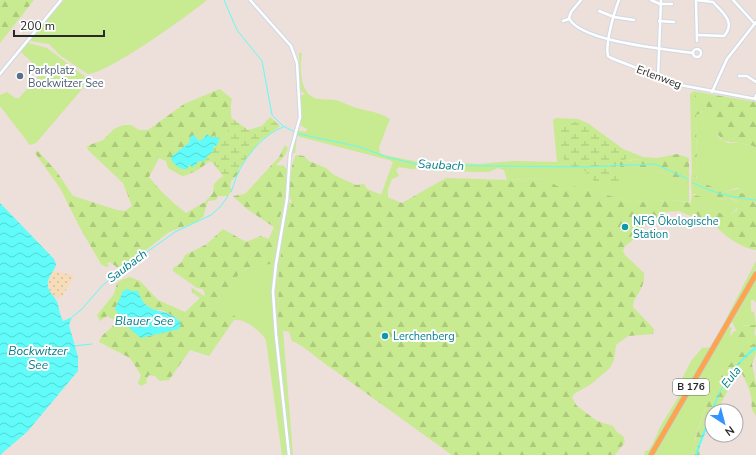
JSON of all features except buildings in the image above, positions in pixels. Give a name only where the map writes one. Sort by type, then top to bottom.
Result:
[{"type":"main road","name":"B 176","points":[[652,455],[756,274]]},
{"type":"street","points":[[0,74],[61,0]]},
{"type":"street","points":[[250,0],[291,46],[295,53],[297,63],[300,112],[290,154],[287,199],[276,264],[274,292],[276,335],[289,455]]},
{"type":"street","points":[[569,19],[570,14],[581,0]]},
{"type":"street","points":[[609,40],[619,0]]},
{"type":"street","points":[[651,0],[660,4],[672,4]]},
{"type":"street","points":[[658,78],[661,0]]},
{"type":"street","points":[[697,35],[724,36],[730,24],[728,19],[713,2],[696,0],[697,41]]},
{"type":"street","points":[[712,92],[727,59],[755,23],[733,0]]},
{"type":"street","points":[[599,11],[614,17],[634,20]]},
{"type":"street","points":[[563,21],[569,19]]},
{"type":"street","points":[[569,19],[580,29],[609,40],[693,53]]},
{"type":"street","points":[[659,22],[674,22]]},
{"type":"street","name":"Erlenweg","points":[[609,40],[608,56],[658,78],[680,85],[712,92],[755,99]]},
{"type":"street","points":[[739,76],[747,76],[756,82]]},
{"type":"street","points":[[755,99],[756,95]]},
{"type":"green space","points":[[0,0],[34,0],[0,43]]},
{"type":"green space","points":[[64,0],[207,0],[129,55],[112,65],[88,74],[61,56],[49,44],[30,41]]},
{"type":"green space","points":[[28,43],[47,48],[88,79],[82,89],[36,143],[30,145],[0,106],[0,95],[7,92],[15,98],[19,98],[39,76],[40,70],[21,52]]},
{"type":"green space","points":[[299,53],[302,53],[301,72],[303,84],[309,95],[317,99],[338,101],[356,108],[378,113],[390,119],[379,147],[380,153],[384,155],[428,164],[437,162],[479,164],[513,161],[557,162],[553,120],[556,118],[578,119],[589,124],[623,149],[643,157],[642,159],[629,160],[627,169],[647,167],[685,183],[689,181],[689,202],[674,200],[633,202],[573,186],[557,186],[544,178],[507,180],[504,170],[498,168],[489,172],[483,172],[433,171],[422,168],[411,169],[399,167],[396,170],[399,176],[392,179],[388,189],[388,198],[381,195],[393,162],[389,160],[297,136],[295,153],[291,153],[298,130],[306,132],[307,129],[300,125],[302,115],[300,96],[305,94],[300,90]]},
{"type":"green space","points":[[220,89],[232,99],[231,127],[228,135],[219,151],[198,170],[182,176],[168,168],[166,161],[159,158],[149,177],[166,196],[186,213],[205,202],[213,193],[214,184],[220,178],[237,169],[240,172],[231,181],[230,187],[232,190],[228,196],[218,196],[216,200],[208,201],[203,217],[196,222],[169,232],[146,250],[118,268],[110,262],[107,263],[109,266],[106,267],[101,264],[79,226],[60,188],[35,152],[38,151],[57,172],[73,196],[117,210],[125,211],[132,206],[123,183],[88,150],[87,146],[103,140],[114,129],[123,125],[131,125],[139,130],[148,130],[184,104]],"holes":[[[194,135],[199,141],[208,136],[211,137],[198,162],[188,165],[188,169],[182,169],[172,156],[190,142],[189,138]]]},
{"type":"green space","points":[[694,91],[709,94],[707,111],[719,138],[728,143],[740,143],[756,147],[756,203],[753,202],[753,196],[740,193],[741,188],[736,188],[725,192],[696,181],[697,176],[691,177],[692,173],[697,172],[696,115],[703,112],[695,110],[695,102],[690,94]]},
{"type":"green space","points":[[695,93],[695,110],[703,112],[696,115],[697,172],[692,173],[690,94]]},
{"type":"green space","points":[[709,94],[756,102],[756,147],[725,141],[717,134],[708,114],[705,114]]},
{"type":"green space","points":[[270,117],[280,126],[260,141],[233,176],[225,178],[212,162],[205,161],[220,138],[211,137],[217,134],[224,137],[228,132],[228,121],[233,119],[248,130],[262,126]]},
{"type":"green space","points":[[575,122],[587,126],[628,155],[626,159],[617,162],[616,164],[616,168],[623,176],[623,179],[616,183],[595,182],[584,170],[562,168],[561,164],[564,159],[560,151],[558,141],[560,131],[566,124]]},
{"type":"green space","points":[[285,145],[288,148],[287,151],[276,165],[283,166],[285,174],[282,194],[283,208],[276,227],[272,264],[255,266],[242,271],[225,297],[216,303],[236,317],[209,356],[190,350],[169,380],[160,381],[155,376],[149,375],[146,380],[147,383],[141,386],[138,383],[141,375],[130,358],[99,342],[102,336],[116,321],[107,316],[100,321],[97,315],[114,294],[117,283],[130,277],[140,281],[158,300],[185,312],[200,298],[192,292],[191,287],[204,296],[205,294],[203,289],[197,288],[173,271],[173,268],[181,263],[185,255],[207,244],[223,229],[246,242],[261,236],[269,239],[274,227],[247,209],[233,196],[245,194],[279,157]],"holes":[[[135,291],[146,306],[153,310],[162,310],[178,319],[179,328],[146,337],[125,324],[116,309],[116,306]]]},
{"type":"green space","points":[[677,154],[689,158],[689,181],[685,183],[647,167],[627,169],[620,168],[620,162],[642,159],[643,157],[658,158]]},
{"type":"green space","points":[[296,155],[304,156],[309,161],[326,168],[334,175],[356,185],[364,184],[367,189],[402,203],[446,178],[513,180],[545,178],[557,186],[573,186],[633,202],[674,200],[691,203],[692,194],[701,197],[698,199],[699,205],[725,215],[730,215],[737,210],[739,202],[727,198],[720,200],[715,195],[711,196],[705,193],[702,189],[699,189],[691,184],[691,177],[695,175],[697,181],[718,189],[724,189],[725,192],[741,188],[740,193],[753,195],[753,202],[756,204],[756,250],[742,246],[735,242],[707,218],[691,216],[679,211],[665,212],[643,227],[638,236],[625,246],[623,251],[625,255],[644,273],[643,285],[635,299],[633,307],[654,329],[653,334],[628,336],[616,345],[614,360],[610,368],[591,384],[574,394],[572,398],[577,406],[597,421],[613,426],[617,432],[623,436],[625,442],[615,455],[452,455],[329,367],[308,350],[292,341],[289,332],[279,330],[279,264],[292,202],[289,197],[292,165]]},
{"type":"green space","points":[[283,165],[287,169],[286,192],[274,264],[272,299],[288,455],[282,455],[266,340],[264,336],[252,326],[243,321],[234,320],[235,317],[215,303],[227,294],[236,278],[242,271],[254,266],[272,262],[276,227],[283,208],[282,194],[284,179],[279,167]]},
{"type":"green space","points":[[691,184],[702,189],[705,193],[711,196],[715,195],[720,200],[728,198],[739,202],[739,206],[730,215],[725,215],[699,205],[696,194],[692,194]]},
{"type":"green space","points":[[289,202],[292,204],[279,264],[278,319],[279,330],[283,331],[293,455],[290,455],[275,317],[277,264]]},
{"type":"green space","points":[[756,261],[756,269],[753,275],[729,319],[726,319]]},
{"type":"green space","points":[[756,278],[756,303],[754,300],[751,300],[751,311],[754,312],[756,325],[743,325],[738,333],[732,322]]},
{"type":"green space","points":[[756,325],[754,334],[756,336],[756,342],[739,340],[732,337],[734,331],[739,332],[740,326]]},
{"type":"green space","points":[[729,326],[732,328],[730,333],[732,337],[756,342],[739,355],[722,377],[708,403],[704,403],[704,412],[698,428],[692,455],[654,455]]},
{"type":"green space","points":[[756,342],[756,353],[752,364],[756,384],[756,416],[752,407],[751,396],[747,383],[741,372],[737,373],[721,403],[708,403],[723,373],[743,352]]},
{"type":"green space","points":[[703,347],[712,347],[649,455],[644,455],[645,451],[649,450],[660,427],[679,396],[680,383],[691,361]]},
{"type":"green space","points":[[704,412],[704,435],[699,451],[700,455],[692,455],[695,443]]},
{"type":"sand","points":[[52,271],[72,275],[74,277],[61,298],[52,296],[49,290],[49,281]]},
{"type":"water","points":[[207,134],[211,137],[220,138],[217,145],[213,147],[214,151],[207,156],[205,161],[199,161],[192,168],[188,165],[188,169],[182,169],[176,165],[171,159],[172,156],[190,142],[189,138],[194,135],[199,141]]},
{"type":"water","name":"Bockwitzer See","points":[[0,203],[54,259],[56,264],[48,281],[48,288],[57,301],[63,321],[72,317],[69,325],[78,357],[78,371],[27,432],[0,455]]},
{"type":"water","name":"Blauer See","points":[[127,289],[138,291],[146,305],[175,317],[181,323],[179,329],[141,338],[129,328],[115,309],[123,291]]},
{"type":"water","points":[[756,346],[756,349],[739,364],[727,380],[715,403],[727,378],[748,353]]},
{"type":"water","points":[[704,431],[704,436],[697,455],[695,455]]},
{"type":"waterway","name":"Saubach","points":[[224,0],[237,30],[262,61],[272,115],[283,126],[299,134],[360,147],[387,157],[419,165],[582,167],[655,164],[688,179]]},
{"type":"waterway","name":"Saubach","points":[[231,192],[239,172],[253,150],[270,134],[283,127]]},
{"type":"waterway","name":"Saubach","points":[[693,183],[708,190],[740,198],[756,200]]},
{"type":"waterway","name":"Saubach","points":[[72,317],[81,310],[102,286],[123,269],[175,232],[211,215],[220,207],[228,196]]},
{"type":"waterway","points":[[74,346],[92,344]]},
{"type":"place","name":"Parkplatz Bockwitzer See","points":[[20,76]]},
{"type":"place","name":"NFG Ökologische Station","points":[[625,227]]},
{"type":"place","name":"Lerchenberg","points":[[385,336]]},
{"type":"water label","name":"Eula","points":[[731,377]]}]
